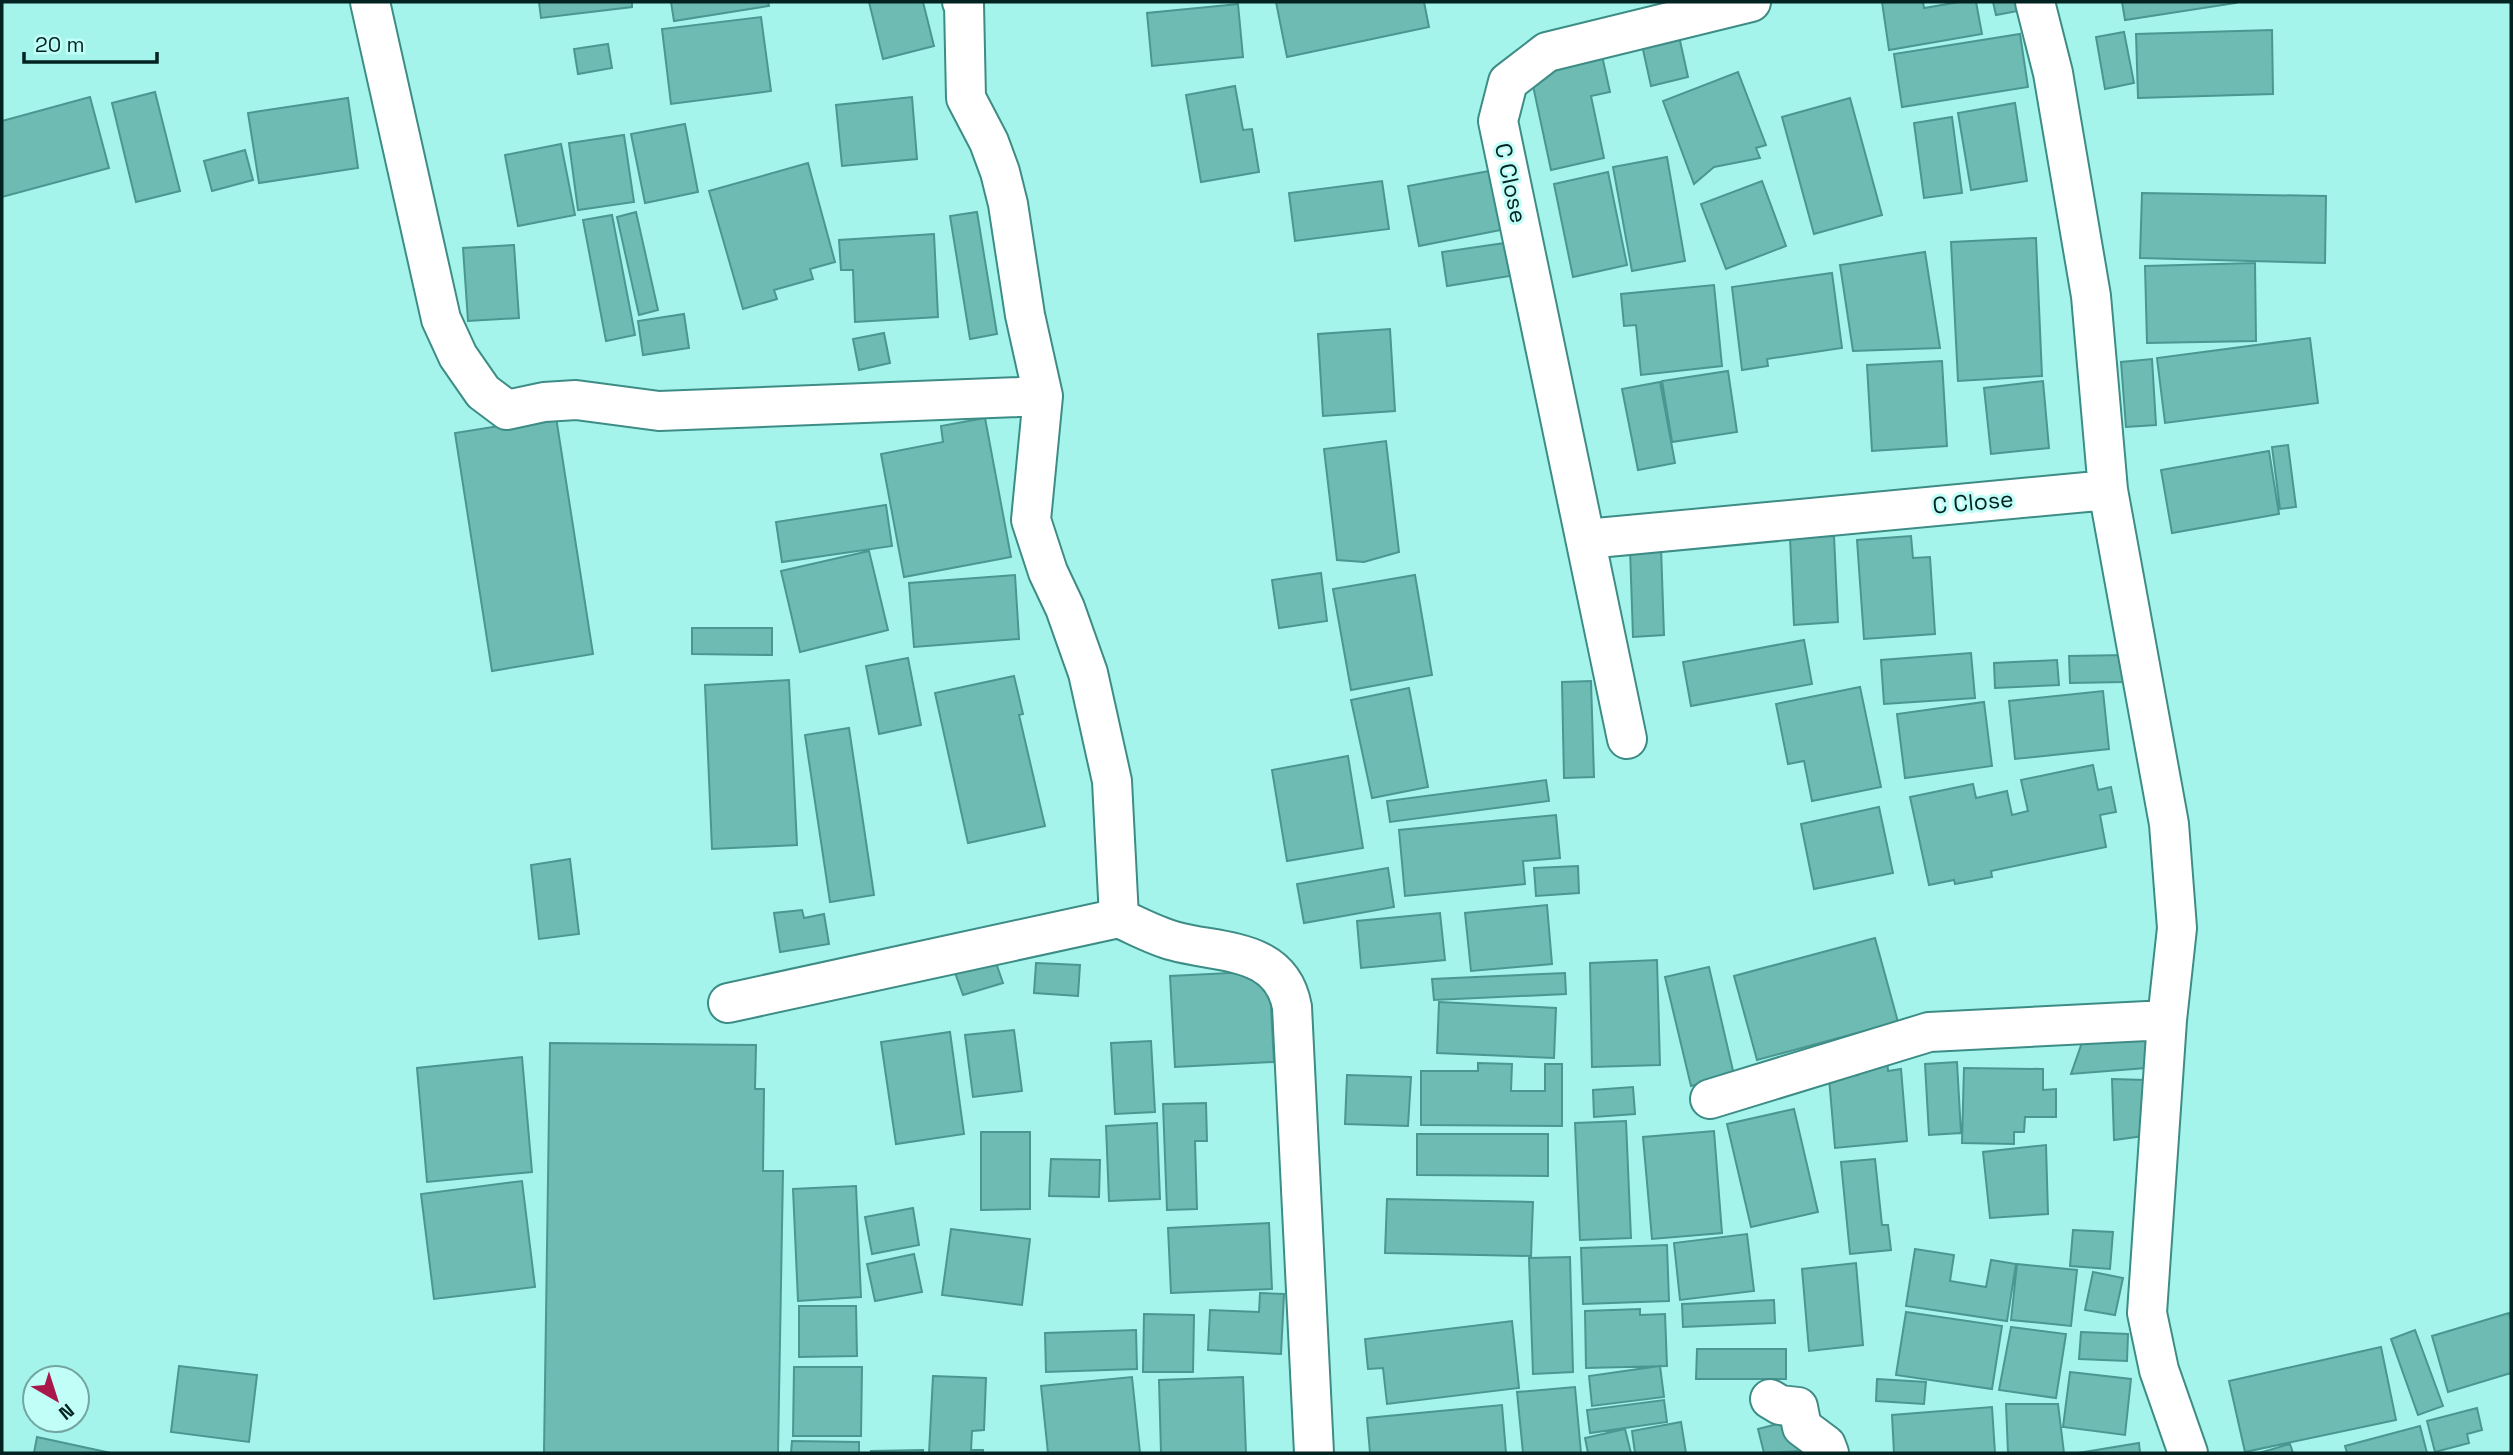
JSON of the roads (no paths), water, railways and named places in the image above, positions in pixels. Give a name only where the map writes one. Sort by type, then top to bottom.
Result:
[{"type":"street","points":[[370,2],[441,319],[458,356],[484,392],[507,410],[544,402],[576,400],[659,411],[1043,396]]},
{"type":"street","points":[[962,2],[966,98],[989,142],[1000,172],[1008,204],[1025,314],[1043,396],[1031,520],[1087,673],[1112,780],[1119,918]]},
{"type":"street","name":"C Close","points":[[1627,738],[1498,121],[1508,82],[1547,52],[1751,2]]},
{"type":"street","points":[[2035,2],[2053,73],[2091,296],[2108,490],[2169,824],[2177,928],[2167,1020],[2147,1313],[2159,1370],[2188,1453]]},
{"type":"street","name":"C Close","points":[[1586,539],[2108,490]]},
{"type":"street","points":[[728,1003],[1119,918],[1172,940],[1245,955],[1263,962],[1277,973],[1289,990],[1292,1007],[1314,1453]]},
{"type":"street","points":[[1710,1099],[1929,1032],[2167,1020]]},
{"type":"street","points":[[1770,1399],[1780,1405],[1798,1407],[1802,1427],[1826,1445],[1829,1453]]}]
